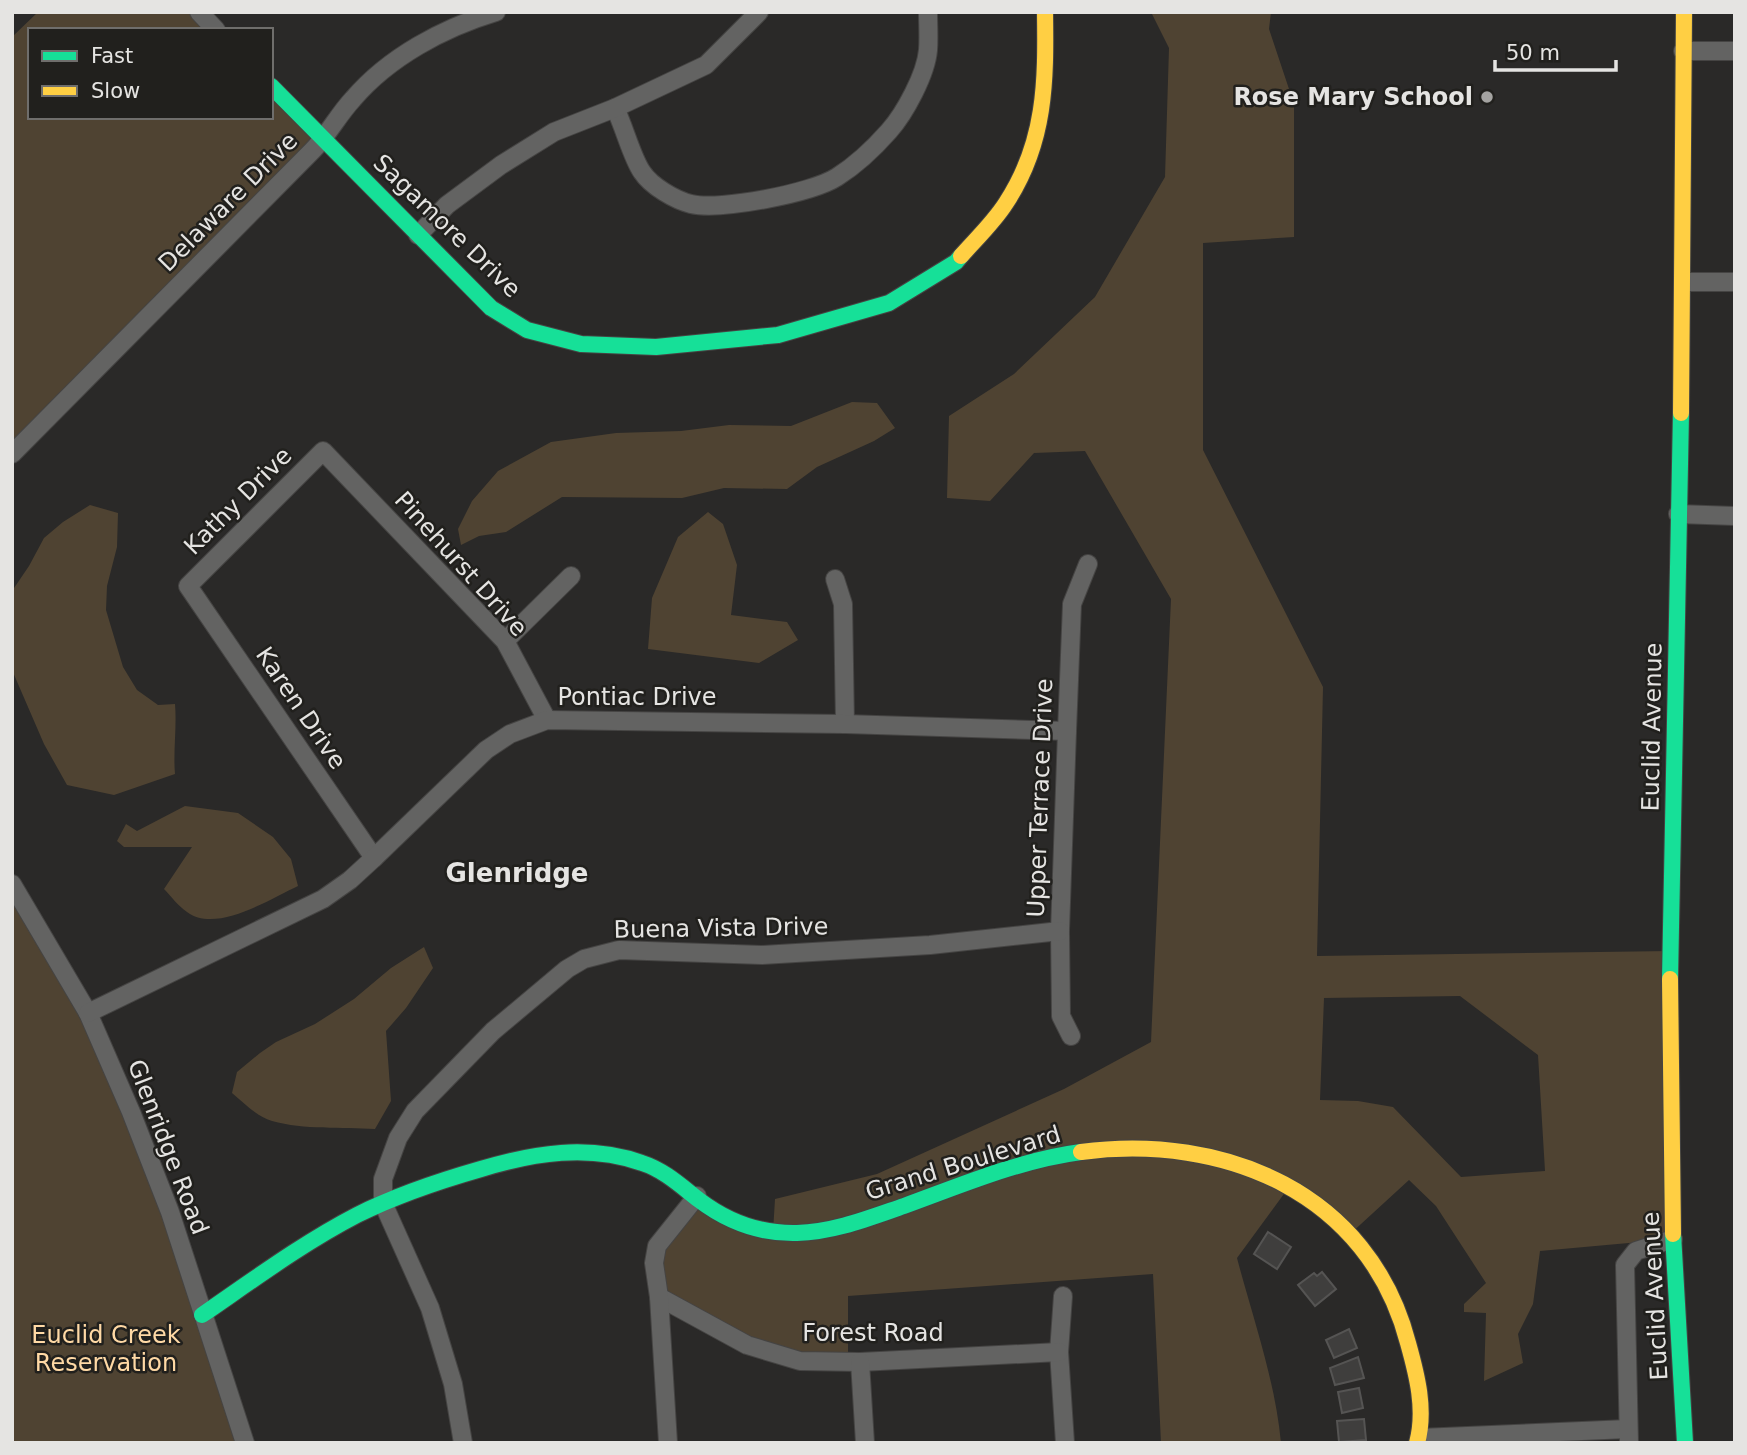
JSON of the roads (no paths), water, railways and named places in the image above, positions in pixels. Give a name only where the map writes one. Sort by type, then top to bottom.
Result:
[{"type":"street","points":[[199,12],[214,28]]},
{"type":"street","name":"Delaware Drive","points":[[12,454],[323,139],[353,99],[388,65],[464,22],[496,12]]},
{"type":"street","points":[[418,235],[447,205],[554,132],[615,108],[706,65],[759,12]]},
{"type":"street","points":[[615,108],[642,173],[661,189],[691,204],[743,203],[803,189],[835,179],[860,160],[891,130],[908,104],[924,65],[928,52],[928,12]]},
{"type":"street","name":"Sagamore Drive","points":[[273,88],[491,308],[527,330],[581,344],[656,347],[778,335],[889,303],[956,262],[1006,203],[1031,152],[1040,118],[1046,79],[1045,12]]},
{"type":"street","name":"Euclid Avenue","points":[[1684,12],[1683,282],[1669,1028],[1673,1239],[1685,1443]]},
{"type":"street","points":[[1683,51],[1735,51]]},
{"type":"street","points":[[1683,282],[1735,282]]},
{"type":"street","name":"Kathy Drive","points":[[188,586],[323,452]]},
{"type":"street","name":"Pinehurst Drive","points":[[323,452],[505,641],[547,720]]},
{"type":"street","points":[[1678,514],[1735,516]]},
{"type":"street","name":"Upper Terrace Drive","points":[[1071,1036],[1062,1016],[1060,931],[1067,731],[1072,604],[1088,564]]},
{"type":"street","points":[[505,641],[571,576]]},
{"type":"street","points":[[835,579],[843,604],[845,724]]},
{"type":"street","name":"Karen Drive","points":[[188,586],[374,858]]},
{"type":"street","name":"Pontiac Drive","points":[[88,1013],[323,899],[374,858],[486,750],[510,734],[547,720],[845,724],[1067,731]]},
{"type":"street","name":"Glenridge Road","points":[[12,884],[88,1013],[131,1112],[170,1212],[245,1443]]},
{"type":"street","name":"Buena Vista Drive","points":[[383,1203],[383,1179],[388,1161],[398,1138],[415,1111],[493,1031],[567,969],[584,959],[619,950],[762,955],[930,945],[1060,931]]},
{"type":"street","name":"Grand Boulevard","points":[[202,1315],[291,1255],[383,1203],[455,1176],[550,1152],[587,1151],[626,1157],[668,1175],[719,1214],[742,1225],[799,1234],[823,1232],[844,1226],[1041,1160],[1117,1149],[1167,1151],[1212,1157],[1264,1173],[1289,1186],[1320,1208],[1343,1229],[1370,1260],[1391,1294],[1402,1319],[1415,1374],[1420,1415],[1419,1440],[1629,1436],[1625,1265],[1636,1251],[1673,1239]]},
{"type":"street","points":[[668,1443],[659,1297],[654,1263],[657,1246],[697,1196]]},
{"type":"street","points":[[383,1203],[430,1308],[453,1384],[463,1443]]},
{"type":"street","points":[[1063,1296],[1059,1352],[1065,1443]]},
{"type":"street","name":"Forest Road","points":[[659,1297],[747,1345],[800,1362],[860,1363],[1059,1352]]},
{"type":"street","points":[[860,1363],[865,1443]]},
{"type":"place","name":"Rose Mary School","points":[[1487,97]]},
{"type":"district","name":"Glenridge","points":[[517,873]]},
{"type":"park label","name":"Euclid Creek Reservation","points":[[106,1349]]}]
